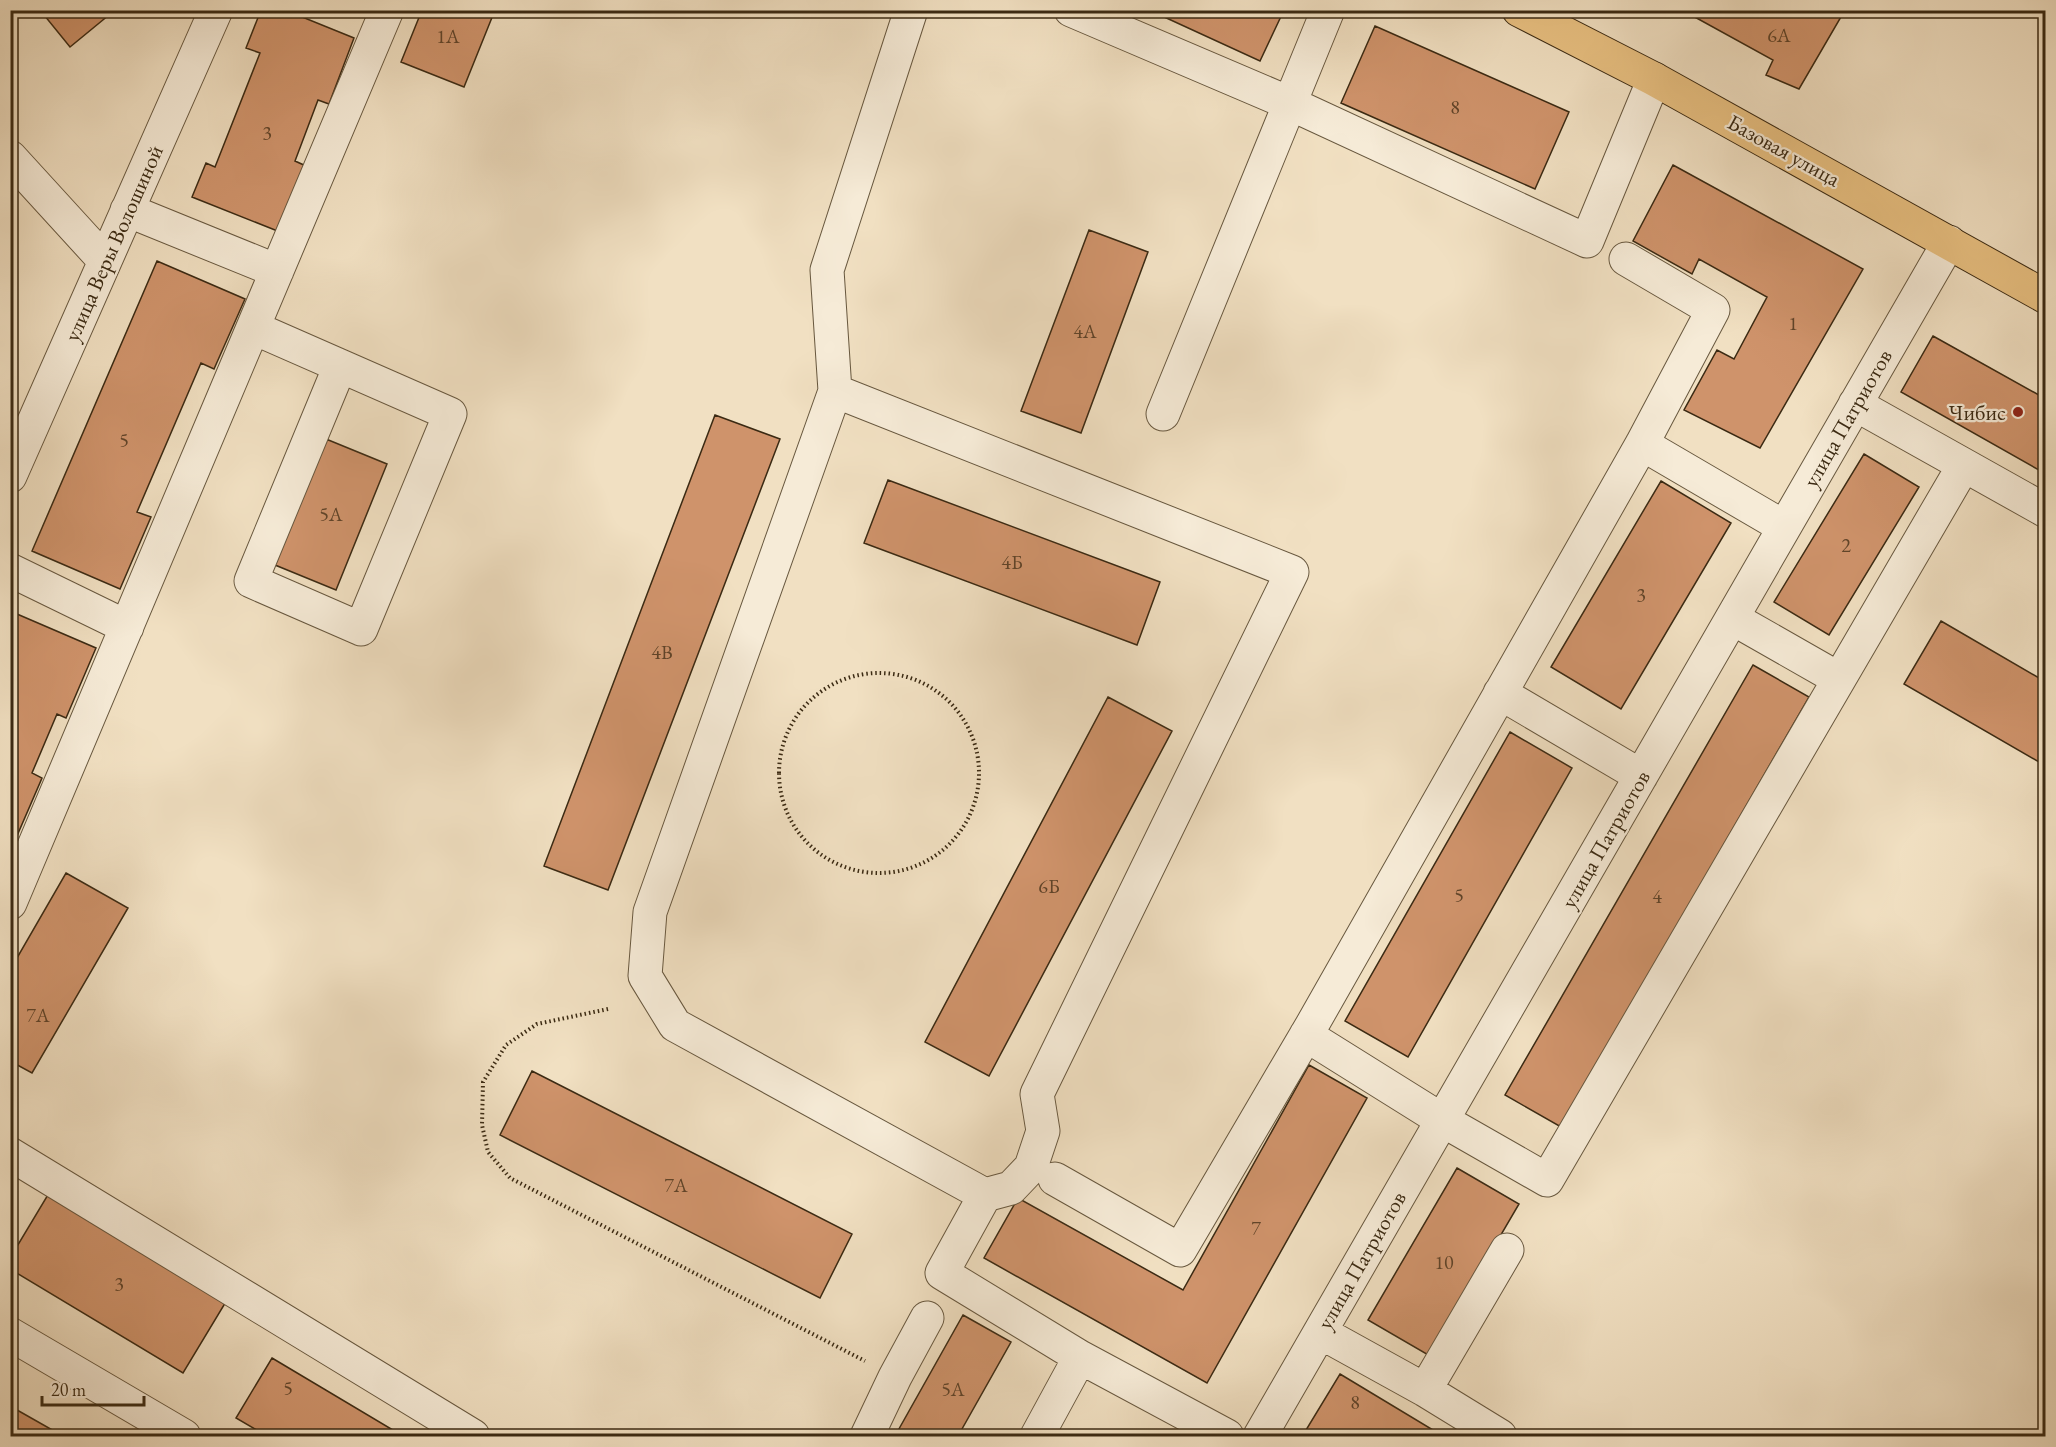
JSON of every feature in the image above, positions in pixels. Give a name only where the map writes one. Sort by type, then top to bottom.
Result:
[{"type":"main road","name":"Базовая улица","points":[[1519,10],[1654,79],[2046,297]]},
{"type":"street","name":"улица Веры Волошиной","points":[[10,476],[216,10]]},
{"type":"street","points":[[10,903],[387,10]]},
{"type":"street","points":[[835,391],[1292,572],[1037,1094],[1043,1131],[1031,1167],[1011,1188],[985,1195],[675,1025],[645,976],[650,912],[835,391],[827,270],[911,10]]},
{"type":"street","points":[[1071,10],[1289,103],[1587,241],[1654,79]]},
{"type":"street","points":[[1163,414],[1328,10]]},
{"type":"street","points":[[10,157],[105,261]]},
{"type":"street","points":[[128,210],[277,271]]},
{"type":"street","name":"улица Патриотов","points":[[1260,1437],[1949,242]]},
{"type":"street","points":[[1055,1179],[1180,1250],[1306,1035],[1642,444],[1713,310],[1626,260]]},
{"type":"street","points":[[254,328],[450,414],[361,629],[251,581],[340,366]]},
{"type":"street","points":[[1855,404],[2046,511]]},
{"type":"street","points":[[1642,444],[1784,527]]},
{"type":"street","points":[[1306,1035],[1443,1120],[1547,1180],[1964,465]]},
{"type":"street","points":[[10,570],[127,627]]},
{"type":"street","points":[[1732,618],[1839,680]]},
{"type":"street","points":[[1500,693],[1641,776]]},
{"type":"street","points":[[14,1165],[473,1437]]},
{"type":"street","points":[[985,1195],[942,1273],[1080,1357],[1227,1437]]},
{"type":"street","points":[[1425,1390],[1507,1250]]},
{"type":"street","points":[[867,1437],[895,1377],[927,1318]]},
{"type":"street","points":[[1320,1332],[1425,1390],[1500,1437]]},
{"type":"street","points":[[10,1334],[184,1437]]},
{"type":"street","points":[[1036,1437],[1080,1357]]},
{"type":"path","points":[[879,672],[918,679],[950,702],[972,735],[980,773],[972,812],[950,845],[916,867],[878,874],[839,866],[807,844],[785,811],[778,772],[785,734],[807,701],[840,679],[879,672]]},
{"type":"path","points":[[608,1009],[537,1024],[506,1046],[483,1082],[482,1125],[488,1152],[510,1178],[895,1377]]},
{"type":"building","points":[[40,10],[115,10],[70,47]]},
{"type":"building","points":[[261,10],[285,10],[354,38],[329,104],[318,100],[295,161],[306,166],[280,232],[192,197],[206,163],[215,167],[260,53],[246,48]]},
{"type":"building","points":[[422,10],[495,10],[464,87],[401,62]]},
{"type":"building","points":[[1149,10],[1284,10],[1260,61]]},
{"type":"building","points":[[1682,10],[1845,10],[1799,89],[1766,75],[1773,60]]},
{"type":"building","points":[[1375,26],[1569,112],[1535,189],[1341,103]]},
{"type":"building","points":[[1673,165],[1863,269],[1760,448],[1684,410],[1717,350],[1734,359],[1767,297],[1699,259],[1692,274],[1633,241]]},
{"type":"building","points":[[1089,230],[1148,252],[1081,433],[1021,411]]},
{"type":"building","points":[[157,261],[245,299],[214,369],[201,363],[137,512],[151,517],[120,589],[32,551]]},
{"type":"building","points":[[1933,336],[2046,399],[2046,474],[1901,392]]},
{"type":"building","points":[[715,415],[780,439],[608,890],[544,866]]},
{"type":"building","points":[[326,439],[387,464],[336,590],[275,565]]},
{"type":"building","points":[[1864,454],[1919,487],[1829,635],[1774,602]]},
{"type":"building","points":[[888,480],[1160,582],[1137,645],[864,543]]},
{"type":"building","points":[[1661,481],[1731,523],[1621,709],[1551,667]]},
{"type":"building","points":[[10,611],[96,648],[66,718],[57,714],[32,773],[42,778],[13,845],[10,844]]},
{"type":"building","points":[[1941,621],[2046,682],[2046,766],[1904,684]]},
{"type":"building","points":[[1753,665],[1809,697],[1561,1127],[1505,1095]]},
{"type":"building","points":[[1108,697],[1172,731],[989,1076],[925,1042]]},
{"type":"building","points":[[1510,732],[1572,768],[1408,1057],[1345,1021]]},
{"type":"building","points":[[66,873],[128,908],[32,1073],[10,1061],[10,970]]},
{"type":"building","points":[[1309,1065],[1367,1098],[1207,1383],[984,1258],[1018,1198],[1183,1290]]},
{"type":"building","points":[[532,1071],[852,1234],[820,1298],[500,1135]]},
{"type":"building","points":[[1457,1168],[1519,1204],[1430,1356],[1368,1320]]},
{"type":"building","points":[[49,1193],[227,1300],[183,1373],[10,1269],[10,1258]]},
{"type":"building","points":[[963,1315],[1011,1342],[958,1436],[895,1436]]},
{"type":"building","points":[[272,1358],[403,1436],[267,1436],[236,1418]]},
{"type":"building","points":[[1340,1374],[1443,1436],[1317,1436],[1306,1430]]},
{"type":"building","points":[[10,1406],[63,1436],[10,1436]]},
{"type":"place","name":"Чибис","points":[[2018,412]]}]
